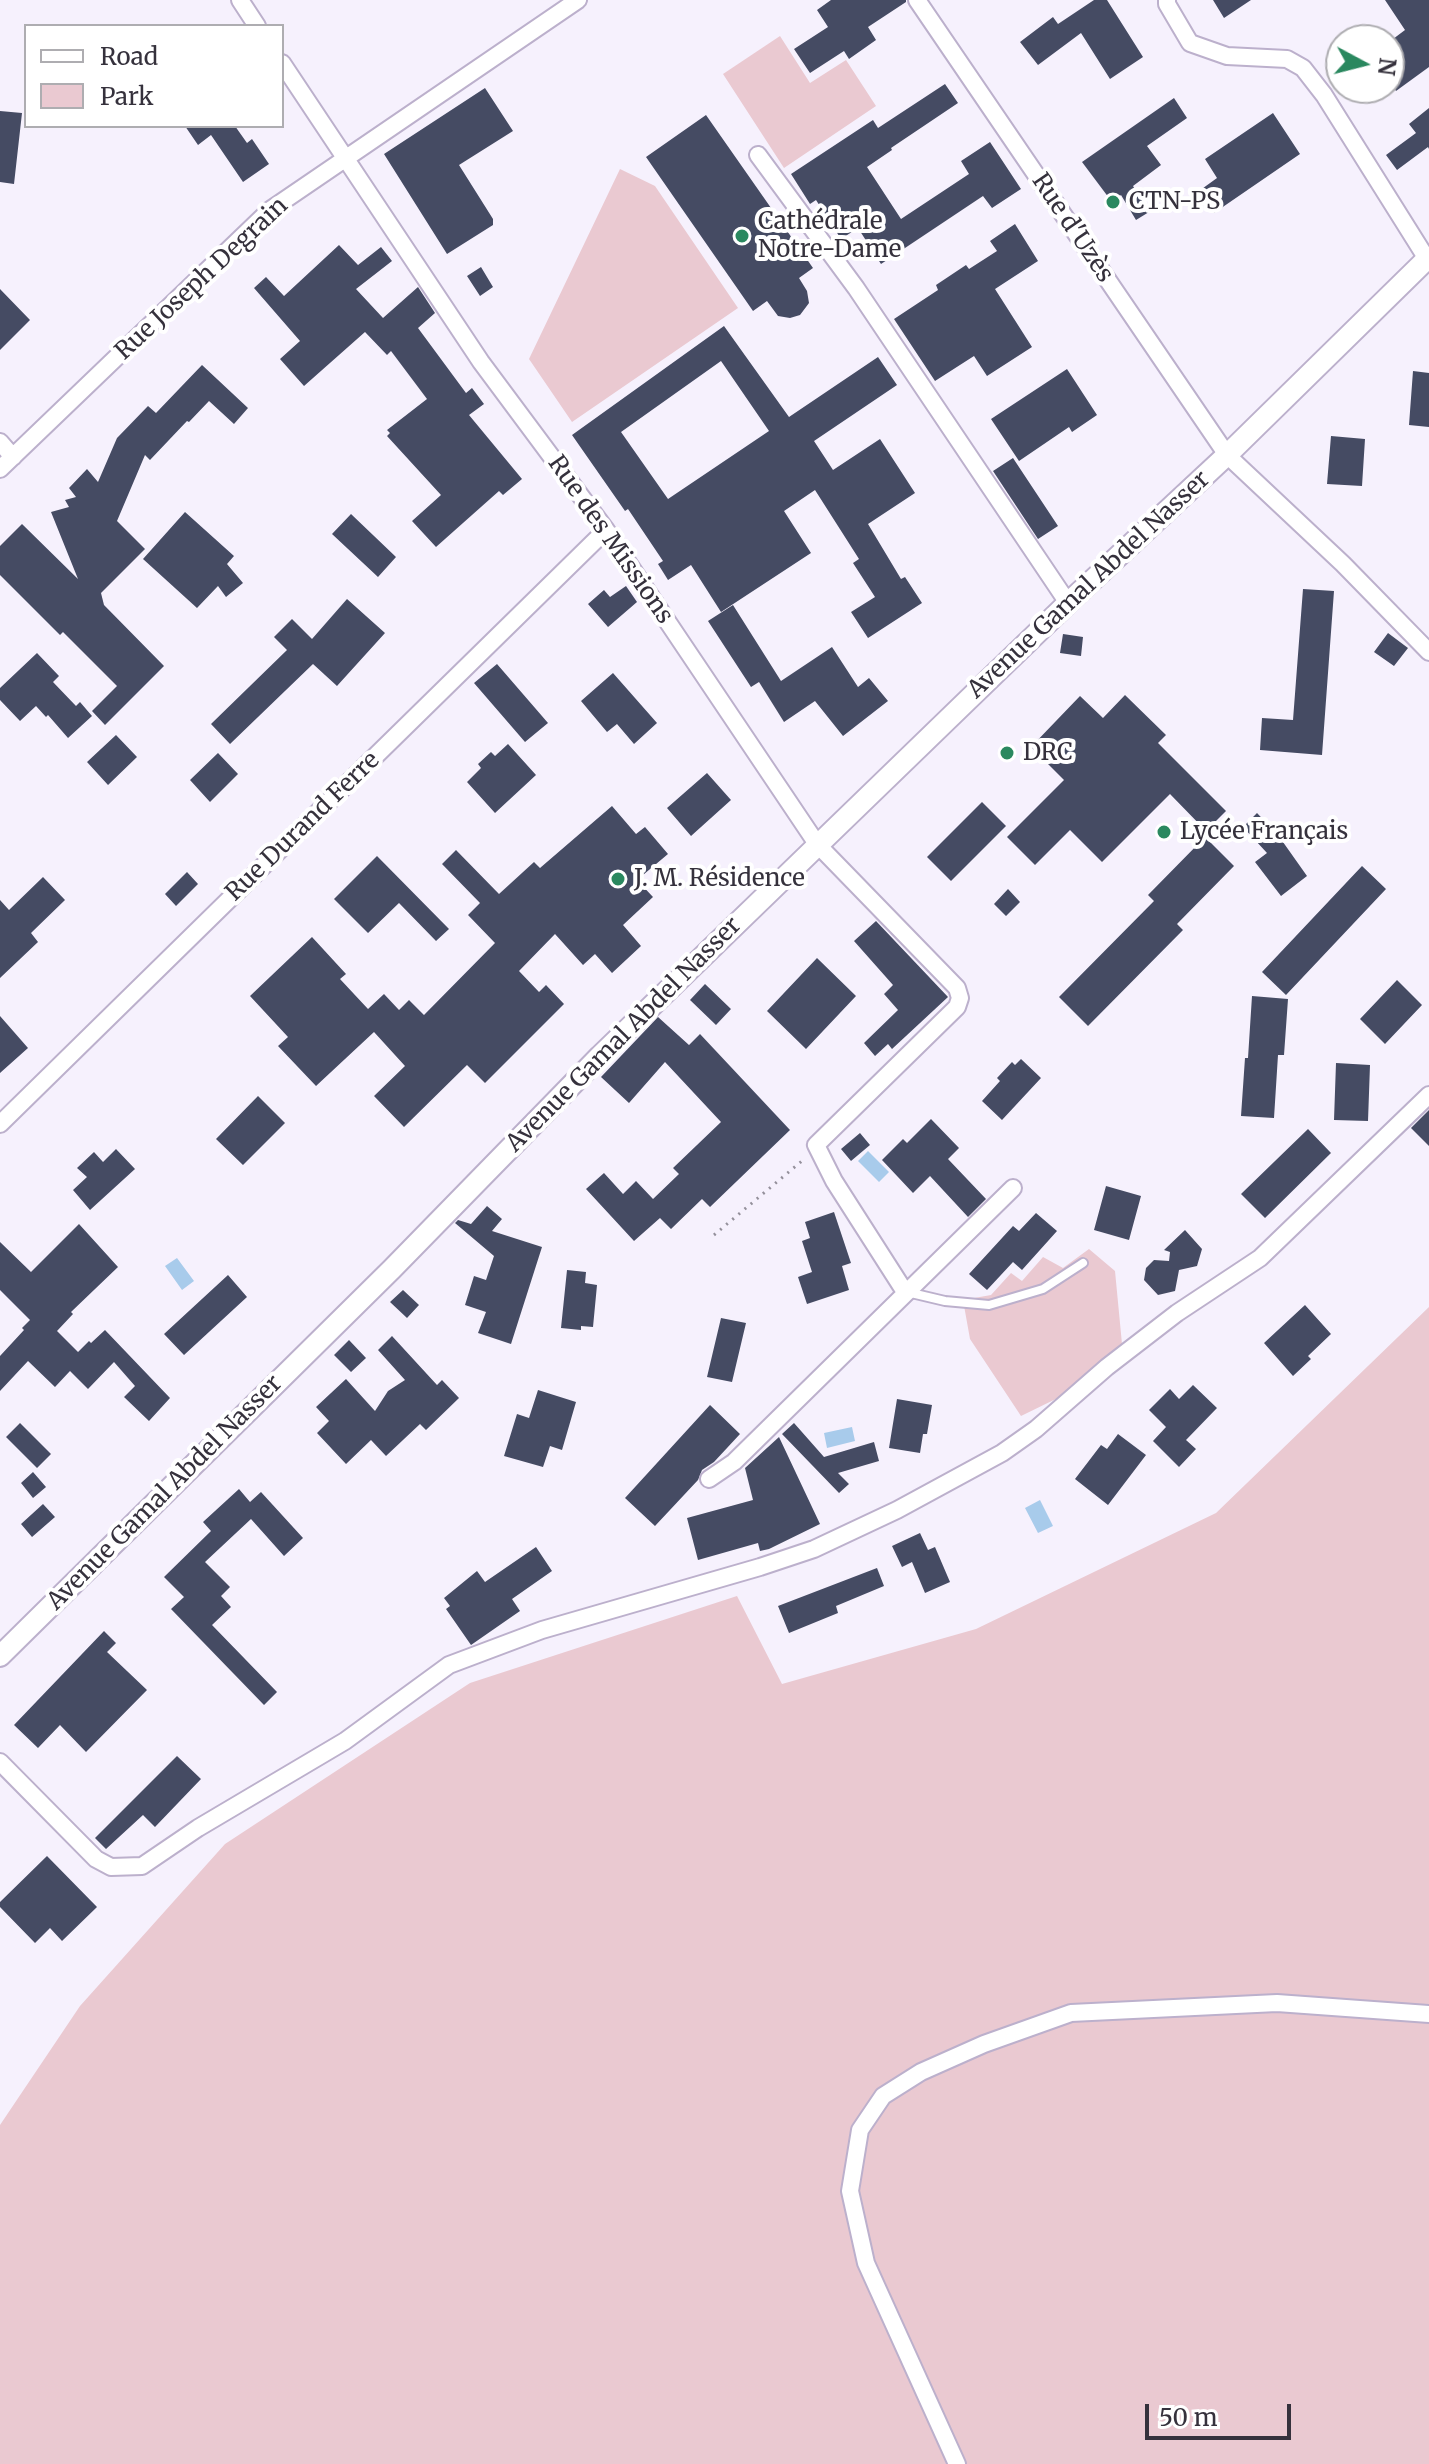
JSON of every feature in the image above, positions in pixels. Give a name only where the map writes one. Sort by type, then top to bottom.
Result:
[{"type":"street","points":[[240,0],[256,24]]},
{"type":"street","name":"Rue Joseph Degrain","points":[[0,469],[270,210],[577,0]]},
{"type":"street","name":"Rue d'Uzès","points":[[917,0],[1227,455],[1343,564],[1429,652]]},
{"type":"street","points":[[1167,0],[1190,43],[1227,56],[1287,59],[1303,68],[1324,95],[1428,258]]},
{"type":"street","name":"Rue des Missions","points":[[284,66],[481,362],[606,530],[817,844],[957,988],[960,998],[957,1007],[816,1145]]},
{"type":"street","points":[[758,155],[856,288],[1068,603]]},
{"type":"street","name":"Avenue Gamal Abdel Nasser","points":[[0,1656],[392,1269],[600,1056],[1428,258]]},
{"type":"street","points":[[0,442],[13,457]]},
{"type":"street","name":"Rue Durand Ferre","points":[[0,1124],[606,530]]},
{"type":"street","points":[[0,1762],[96,1859],[111,1867],[142,1866],[198,1828],[345,1741],[449,1665],[542,1630],[814,1549],[897,1510],[1002,1453],[1036,1429],[1107,1367],[1177,1313],[1260,1258],[1429,1095]]},
{"type":"street","points":[[816,1145],[834,1181],[905,1292]]},
{"type":"street","points":[[709,1479],[734,1462],[1013,1188]]},
{"type":"street","points":[[957,2464],[866,2263],[850,2191],[860,2130],[883,2096],[921,2072],[1071,2013],[1277,2003],[1429,2014]]},
{"type":"lane","points":[[905,1292],[945,1301],[989,1305],[1043,1289],[1083,1263]]},
{"type":"path","points":[[714,1235],[796,1167],[816,1145]]},
{"type":"green space","points":[[780,36],[810,83],[846,60],[876,106],[784,168],[723,74]]},
{"type":"green space","points":[[620,169],[655,186],[738,308],[572,422],[529,359]]},
{"type":"green space","points":[[1089,1249],[1115,1271],[1122,1344],[1064,1395],[1021,1416],[970,1339],[963,1300],[991,1295],[1011,1273],[1022,1281],[1043,1257],[1063,1268]]},
{"type":"green space","points":[[1429,1307],[1429,2464],[0,2464],[0,2125],[80,2006],[225,1844],[470,1683],[737,1596],[782,1684],[976,1629],[1216,1513]]},
{"type":"water","points":[[868,1151],[889,1172],[879,1182],[858,1161]]},
{"type":"water","points":[[177,1258],[194,1281],[182,1290],[165,1266]]},
{"type":"water","points":[[852,1427],[855,1441],[827,1448],[824,1433]]},
{"type":"water","points":[[1040,1500],[1053,1526],[1038,1533],[1025,1508]]},
{"type":"building","points":[[831,0],[906,2],[868,27],[876,40],[849,59],[844,51],[810,73],[794,49],[828,27],[817,10]]},
{"type":"building","points":[[1094,0],[1107,0],[1143,57],[1110,79],[1081,33],[1038,65],[1020,42],[1053,17],[1058,24]]},
{"type":"building","points":[[1213,0],[1251,0],[1224,18]]},
{"type":"building","points":[[1385,0],[1429,0],[1429,67],[1405,84],[1405,24],[1401,24]]},
{"type":"building","points":[[945,84],[958,103],[867,167],[901,219],[969,174],[961,161],[990,142],[1021,189],[992,208],[983,196],[881,264],[858,228],[841,239],[816,200],[810,204],[791,174],[873,120],[878,128]]},
{"type":"building","points":[[485,88],[513,131],[459,165],[493,219],[493,225],[447,254],[384,154]]},
{"type":"building","points":[[1174,98],[1187,118],[1147,146],[1161,165],[1133,186],[1149,212],[1136,220],[1121,195],[1112,202],[1082,162]]},
{"type":"building","points":[[1429,108],[1429,149],[1397,170],[1386,155],[1416,133],[1409,124]]},
{"type":"building","points":[[0,111],[22,113],[14,184],[0,182]]},
{"type":"building","points":[[1273,113],[1300,154],[1214,213],[1199,191],[1217,178],[1205,159]]},
{"type":"building","points":[[706,115],[813,268],[799,278],[807,291],[809,303],[800,315],[790,318],[778,316],[767,301],[753,311],[646,157]]},
{"type":"building","points":[[186,128],[236,128],[247,143],[252,139],[269,164],[243,182],[211,135],[198,145]]},
{"type":"building","points":[[1015,224],[1038,261],[995,289],[1032,347],[987,376],[974,356],[935,381],[894,319],[938,290],[936,285],[966,265],[969,269],[997,251],[990,241]]},
{"type":"building","points":[[339,245],[358,265],[381,247],[392,261],[356,289],[383,318],[418,287],[435,313],[418,328],[466,393],[472,388],[484,404],[469,415],[522,479],[503,495],[499,491],[436,547],[412,521],[441,495],[387,436],[390,433],[387,430],[427,399],[391,351],[387,355],[365,332],[304,386],[280,359],[300,341],[254,288],[266,277],[284,296]]},
{"type":"building","points":[[481,267],[493,287],[480,296],[467,276]]},
{"type":"building","points":[[0,289],[30,320],[0,350]]},
{"type":"building","points":[[724,326],[789,417],[878,357],[897,385],[814,441],[833,470],[880,439],[915,493],[868,524],[901,579],[905,577],[922,603],[868,638],[851,612],[875,597],[853,563],[859,559],[815,490],[784,511],[811,553],[721,612],[691,565],[668,580],[658,564],[663,561],[572,435]],"holes":[[[721,361],[769,431],[668,499],[621,432]]]},
{"type":"building","points":[[202,365],[248,408],[234,424],[209,401],[150,460],[145,455],[117,521],[145,549],[101,593],[104,605],[164,666],[105,725],[92,711],[117,686],[0,575],[0,546],[22,524],[78,579],[51,512],[69,507],[65,500],[76,497],[69,488],[87,469],[98,482],[117,438],[148,406],[156,413]]},
{"type":"building","points":[[1067,369],[1097,415],[1072,432],[1069,427],[1019,461],[991,419]]},
{"type":"building","points":[[1413,371],[1429,373],[1429,427],[1409,425]]},
{"type":"building","points":[[1331,436],[1365,439],[1362,486],[1327,484]]},
{"type":"building","points":[[1013,458],[1058,526],[1038,539],[993,471]]},
{"type":"building","points":[[185,512],[234,556],[227,564],[243,583],[226,597],[218,586],[197,608],[143,559]]},
{"type":"building","points":[[351,514],[396,557],[378,577],[332,534]]},
{"type":"building","points":[[626,586],[637,602],[608,627],[588,604],[604,590],[610,597]]},
{"type":"building","points":[[1303,589],[1334,591],[1322,755],[1260,750],[1262,718],[1293,720]]},
{"type":"building","points":[[347,599],[385,633],[337,686],[313,664],[230,744],[211,724],[287,650],[274,637],[292,619],[312,639]]},
{"type":"building","points":[[733,605],[781,681],[832,647],[858,687],[869,678],[888,701],[843,736],[815,701],[784,722],[759,682],[751,687],[708,621]]},
{"type":"building","points":[[1388,633],[1408,648],[1394,666],[1374,652]]},
{"type":"building","points":[[1063,634],[1083,637],[1081,656],[1060,653]]},
{"type":"building","points":[[37,653],[59,676],[53,682],[76,706],[80,702],[92,716],[68,738],[36,706],[20,721],[0,700],[0,688]]},
{"type":"building","points":[[497,664],[548,723],[525,742],[474,683]]},
{"type":"building","points":[[613,673],[657,723],[634,744],[617,724],[607,732],[581,701]]},
{"type":"building","points":[[1125,695],[1166,735],[1158,743],[1226,811],[1206,831],[1170,794],[1102,862],[1070,830],[1035,865],[1007,837],[1064,780],[1031,747],[1080,696],[1103,718]]},
{"type":"building","points":[[116,735],[137,757],[108,785],[87,762]]},
{"type":"building","points":[[508,744],[536,775],[495,813],[467,782],[481,768],[478,764],[491,752],[495,756]]},
{"type":"building","points":[[218,753],[238,774],[210,802],[190,780]]},
{"type":"building","points":[[707,773],[731,800],[691,836],[667,808]]},
{"type":"building","points":[[982,802],[1006,826],[951,881],[927,857]]},
{"type":"building","points":[[612,806],[636,834],[645,827],[668,854],[637,880],[653,897],[623,925],[641,946],[612,973],[595,954],[583,965],[555,934],[519,971],[539,992],[546,985],[564,1004],[485,1083],[467,1065],[404,1127],[374,1096],[405,1066],[374,1032],[316,1086],[278,1046],[288,1037],[250,996],[312,937],[346,974],[340,979],[368,1009],[384,994],[399,1010],[409,1000],[424,1015],[495,943],[468,915],[480,903],[442,864],[456,850],[499,894],[534,862],[540,868]]},
{"type":"building","points":[[1257,813],[1278,835],[1307,876],[1281,896],[1255,862],[1267,853],[1243,827]]},
{"type":"building","points":[[1205,837],[1234,866],[1177,924],[1183,930],[1088,1026],[1059,997],[1154,901],[1148,895]]},
{"type":"building","points":[[377,856],[449,929],[436,941],[399,903],[368,933],[334,899]]},
{"type":"building","points":[[1362,866],[1386,889],[1286,995],[1262,972]]},
{"type":"building","points":[[187,872],[198,884],[176,906],[165,894]]},
{"type":"building","points":[[43,877],[65,900],[31,933],[38,942],[0,978],[0,900],[9,910]]},
{"type":"building","points":[[1008,889],[1020,902],[1006,916],[994,904]]},
{"type":"building","points":[[876,921],[948,997],[892,1049],[888,1044],[875,1056],[864,1043],[898,1010],[884,994],[893,985],[854,941]]},
{"type":"building","points":[[817,958],[856,996],[806,1049],[767,1011]]},
{"type":"building","points":[[1397,980],[1422,1005],[1385,1044],[1360,1019]]},
{"type":"building","points":[[705,984],[731,1009],[716,1025],[690,1000]]},
{"type":"building","points":[[1252,996],[1288,999],[1284,1055],[1278,1055],[1274,1118],[1241,1116]]},
{"type":"building","points":[[0,1016],[28,1048],[0,1073]]},
{"type":"building","points":[[658,1017],[689,1045],[700,1034],[790,1130],[710,1207],[702,1199],[671,1229],[660,1218],[634,1241],[586,1189],[604,1173],[623,1194],[636,1181],[653,1199],[679,1174],[673,1168],[721,1122],[665,1062],[629,1103],[601,1077]]},
{"type":"building","points":[[1021,1059],[1041,1078],[1002,1120],[982,1101],[1000,1081],[997,1078],[1012,1062],[1015,1065]]},
{"type":"building","points":[[1336,1063],[1370,1065],[1368,1121],[1334,1120]]},
{"type":"building","points":[[258,1096],[285,1123],[243,1165],[216,1139]]},
{"type":"building","points":[[1429,1110],[1429,1146],[1411,1128]]},
{"type":"building","points":[[931,1119],[959,1148],[948,1159],[986,1199],[968,1217],[930,1176],[913,1193],[882,1160],[903,1139],[907,1143]]},
{"type":"building","points":[[1308,1129],[1331,1153],[1265,1218],[1241,1194]]},
{"type":"building","points":[[860,1133],[870,1145],[851,1161],[841,1149]]},
{"type":"building","points":[[116,1149],[135,1169],[90,1210],[73,1190],[87,1177],[77,1168],[94,1152],[103,1162]]},
{"type":"building","points":[[1106,1186],[1141,1196],[1129,1240],[1094,1230]]},
{"type":"building","points":[[487,1206],[502,1219],[492,1231],[542,1247],[511,1344],[478,1333],[486,1312],[465,1305],[474,1276],[486,1280],[494,1256],[455,1223],[458,1220],[471,1224]]},
{"type":"building","points":[[834,1212],[851,1263],[842,1266],[849,1290],[807,1304],[798,1277],[812,1272],[802,1241],[810,1238],[805,1222]]},
{"type":"building","points":[[1036,1213],[1057,1231],[1022,1270],[1013,1262],[987,1290],[969,1274],[1013,1226],[1019,1231]]},
{"type":"building","points":[[79,1224],[118,1267],[71,1312],[73,1314],[57,1331],[78,1352],[105,1330],[170,1398],[149,1421],[124,1397],[135,1386],[114,1362],[88,1389],[70,1371],[55,1387],[28,1361],[0,1391],[0,1356],[30,1320],[0,1290],[0,1242],[31,1272]]},
{"type":"building","points":[[1185,1230],[1202,1249],[1197,1266],[1179,1270],[1175,1291],[1158,1295],[1144,1280],[1146,1268],[1154,1260],[1169,1261],[1170,1252],[1164,1250]]},
{"type":"building","points":[[567,1270],[586,1272],[585,1283],[597,1285],[593,1327],[581,1326],[581,1330],[561,1328]]},
{"type":"building","points":[[228,1275],[247,1297],[184,1355],[164,1334]]},
{"type":"building","points":[[403,1290],[419,1305],[407,1318],[390,1302]]},
{"type":"building","points":[[1305,1305],[1331,1334],[1293,1376],[1264,1343]]},
{"type":"building","points":[[721,1318],[746,1323],[732,1382],[707,1377]]},
{"type":"building","points":[[392,1336],[437,1385],[442,1380],[459,1398],[426,1430],[420,1424],[386,1456],[371,1440],[346,1464],[317,1433],[329,1421],[316,1407],[346,1379],[375,1411],[388,1391],[405,1380],[378,1350]]},
{"type":"building","points":[[349,1340],[366,1358],[351,1372],[334,1355]]},
{"type":"building","points":[[1193,1385],[1217,1408],[1186,1440],[1196,1449],[1179,1467],[1153,1441],[1166,1427],[1149,1410],[1170,1389],[1179,1399]]},
{"type":"building","points":[[538,1390],[576,1402],[562,1450],[550,1446],[543,1467],[504,1456],[517,1414],[529,1418]]},
{"type":"building","points":[[897,1399],[932,1405],[920,1453],[889,1448]]},
{"type":"building","points":[[710,1405],[740,1434],[714,1462],[702,1470],[698,1480],[655,1526],[625,1498]]},
{"type":"building","points":[[20,1423],[51,1454],[37,1468],[6,1437]]},
{"type":"building","points":[[794,1423],[824,1457],[874,1442],[879,1461],[838,1473],[849,1484],[839,1493],[782,1434]]},
{"type":"building","points":[[1118,1434],[1146,1455],[1108,1505],[1075,1479],[1101,1445],[1107,1449]]},
{"type":"building","points":[[779,1437],[820,1524],[769,1549],[760,1551],[758,1543],[698,1560],[687,1518],[753,1500],[745,1468]]},
{"type":"building","points":[[33,1472],[46,1487],[33,1498],[21,1483]]},
{"type":"building","points":[[239,1489],[250,1502],[261,1492],[303,1538],[284,1556],[251,1519],[205,1562],[230,1587],[221,1596],[231,1607],[212,1625],[277,1692],[264,1705],[171,1609],[184,1597],[164,1577],[211,1531],[203,1522]]},
{"type":"building","points":[[43,1504],[55,1517],[32,1537],[21,1524]]},
{"type":"building","points":[[920,1533],[928,1550],[935,1547],[950,1582],[925,1593],[912,1562],[902,1567],[892,1546]]},
{"type":"building","points":[[536,1547],[552,1571],[512,1599],[520,1611],[471,1645],[446,1609],[450,1606],[444,1598],[477,1571],[485,1582]]},
{"type":"building","points":[[877,1568],[884,1586],[836,1606],[838,1613],[789,1633],[778,1606]]},
{"type":"building","points":[[104,1631],[116,1643],[107,1652],[147,1690],[86,1752],[60,1725],[38,1748],[14,1725]]},
{"type":"building","points":[[177,1756],[201,1779],[155,1827],[143,1815],[106,1849],[95,1838]]},
{"type":"building","points":[[47,1856],[97,1907],[62,1941],[50,1928],[35,1943],[0,1907],[0,1902]]},
{"type":"place","name":"CTN-PS","points":[[1113,202]]},
{"type":"place","name":"Cathédrale Notre-Dame","points":[[742,236]]},
{"type":"place","name":"DRC","points":[[1007,753]]},
{"type":"place","name":"Lycée Français","points":[[1164,832]]},
{"type":"place","name":"J. M. Résidence","points":[[618,879]]}]
